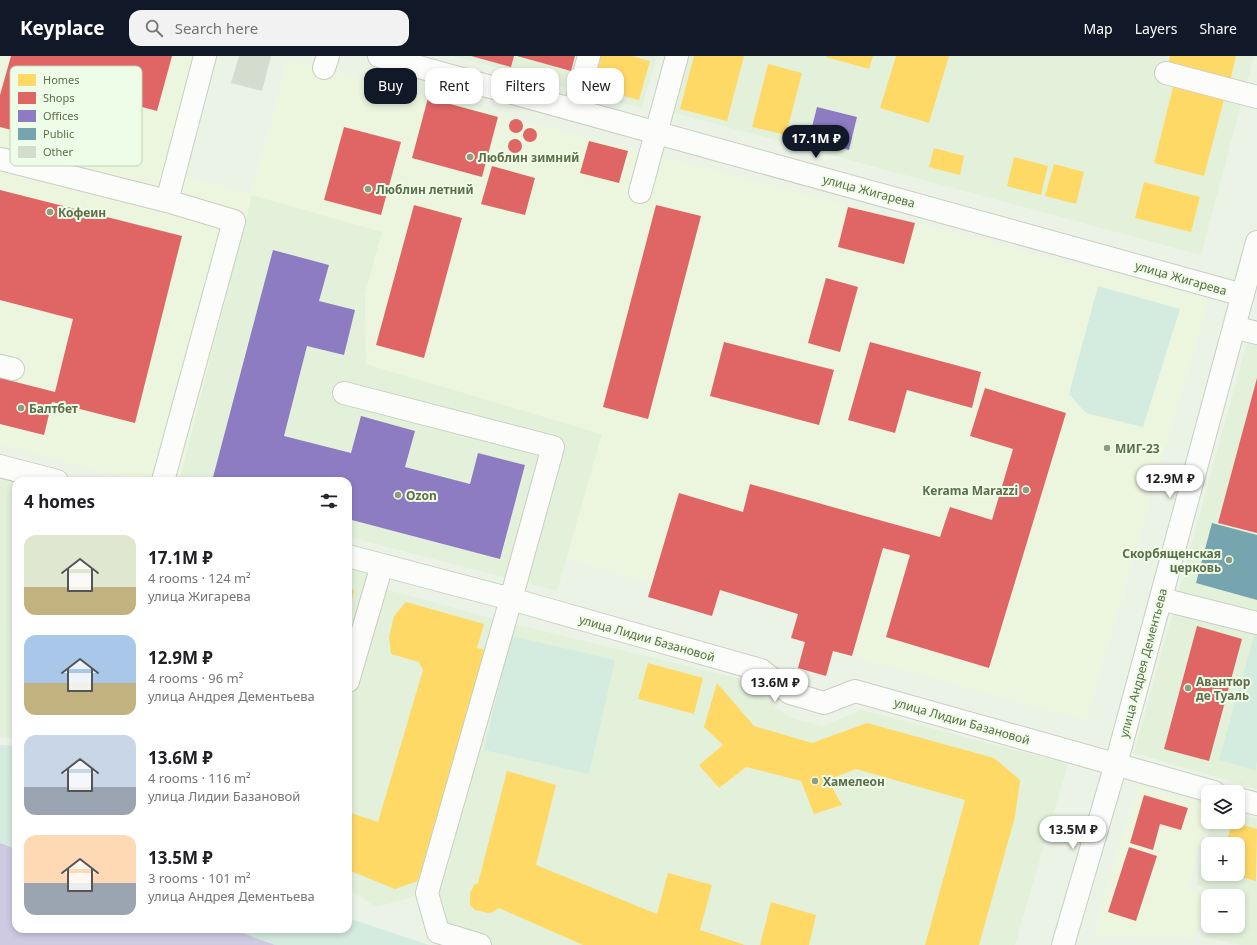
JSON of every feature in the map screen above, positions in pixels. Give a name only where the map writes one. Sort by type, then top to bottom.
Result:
[{"type":"street","points":[[167,201],[205,56]]},
{"type":"street","name":"улица Жигарева","points":[[381,56],[1243,295]]},
{"type":"street","points":[[574,110],[589,56]]},
{"type":"street","points":[[640,192],[677,56]]},
{"type":"street","points":[[1166,73],[1257,97]]},
{"type":"street","points":[[0,159],[10,162]]},
{"type":"street","points":[[28,166],[167,201],[234,221],[164,477]]},
{"type":"street","name":"улица Андрея Дементьева","points":[[1063,945],[1116,764],[1257,242]]},
{"type":"street","points":[[1234,327],[1257,333]]},
{"type":"street","points":[[344,393],[553,447],[427,893],[438,932],[480,945]]},
{"type":"street","points":[[0,466],[42,477]]},
{"type":"street","name":"улица Лидии Базановой","points":[[352,557],[511,599],[761,670],[790,693],[824,703],[855,691],[1201,788]]},
{"type":"street","points":[[352,667],[382,565]]},
{"type":"street","points":[[1161,599],[1257,623]]},
{"type":"street","points":[[1245,801],[1257,804]]},
{"type":"shaded area","points":[[0,56],[194,56],[165,170],[251,195],[288,60],[364,80],[364,104],[417,104],[417,94],[425,96],[425,104],[457,104],[1208,299],[1086,720],[834,651],[826,676],[798,668],[805,642],[791,638],[798,614],[720,591],[712,616],[648,597],[652,583],[567,559],[602,434],[366,364],[365,294],[382,232],[252,195],[180,477],[122,477],[0,444]]},
{"type":"shaded area","points":[[453,56],[657,56],[642,108],[624,103],[624,68],[567,68],[567,87],[559,85],[559,68],[497,68]]},
{"type":"shaded area","points":[[686,56],[1254,56],[1201,255],[671,112]]},
{"type":"shaded area","points":[[251,195],[383,232],[365,294],[367,364],[602,434],[557,591],[352,538],[352,477],[180,477]]},
{"type":"shaded area","points":[[1098,286],[1180,309],[1143,427],[1086,413],[1069,394]]},
{"type":"shaded area","points":[[1247,342],[1257,345],[1257,789],[1134,753]]},
{"type":"shaded area","points":[[0,466],[12,477],[12,738],[0,737]]},
{"type":"shaded area","points":[[352,557],[382,565],[352,667]]},
{"type":"shaded area","points":[[377,587],[510,623],[745,680],[788,717],[823,726],[862,710],[1068,764],[1015,945],[482,945],[438,932],[427,893],[376,907],[352,892],[352,680]]},
{"type":"shaded area","points":[[1257,625],[1257,761],[1255,770],[1219,760]]},
{"type":"shaded area","points":[[511,636],[615,660],[589,774],[484,750]]},
{"type":"shaded area","points":[[0,745],[12,746],[12,848],[0,843]]},
{"type":"shaded area","points":[[1138,786],[1201,801],[1201,829],[1204,829],[1188,890],[1201,893],[1201,916],[1195,938],[1095,934],[1101,906]]},
{"type":"shaded area","points":[[1245,816],[1257,819],[1257,945],[1241,945],[1207,937],[1208,933],[1245,933],[1245,889],[1206,889],[1196,885],[1201,864],[1201,881],[1245,881],[1245,837],[1207,837],[1209,829],[1245,829]]},
{"type":"shaded area","points":[[0,843],[12,848],[12,933],[243,933],[275,945],[0,945]]},
{"type":"shaded area","points":[[352,919],[429,945],[275,945],[243,933],[352,933]]},
{"type":"building: Homes","points":[[601,56],[632,56],[650,61],[639,100],[624,96],[624,68],[598,68]]},
{"type":"building: Homes","points":[[694,56],[744,56],[727,121],[680,109]]},
{"type":"building: Homes","points":[[873,56],[869,69],[826,57]]},
{"type":"building: Homes","points":[[896,56],[949,56],[929,123],[880,108]]},
{"type":"building: Homes","points":[[1170,56],[1236,56],[1230,81],[1168,65]]},
{"type":"building: Homes","points":[[768,64],[802,73],[786,135],[752,127]]},
{"type":"building: Homes","points":[[1174,83],[1225,96],[1204,176],[1154,163]]},
{"type":"building: Homes","points":[[934,148],[964,156],[960,175],[929,167]]},
{"type":"building: Homes","points":[[1014,157],[1048,166],[1041,195],[1007,186]]},
{"type":"building: Homes","points":[[1054,164],[1084,172],[1076,204],[1045,196]]},
{"type":"building: Homes","points":[[1144,182],[1200,197],[1191,232],[1135,218]]},
{"type":"building: Homes","points":[[352,590],[354,590],[352,600]]},
{"type":"building: Homes","points":[[406,602],[484,624],[477,648],[485,650],[418,881],[395,889],[352,872],[352,813],[378,822],[423,670],[419,662],[391,654],[389,637],[394,616]]},
{"type":"building: Homes","points":[[648,663],[703,678],[694,714],[638,699]]},
{"type":"building: Homes","points":[[717,683],[754,726],[812,743],[867,723],[994,758],[1020,780],[1015,817],[979,945],[925,945],[965,800],[856,769],[828,780],[842,805],[814,814],[801,781],[746,767],[719,788],[699,765],[723,745],[704,727]]},
{"type":"building: Homes","points":[[507,771],[556,785],[536,865],[657,914],[668,873],[712,885],[700,930],[745,945],[583,945],[499,908],[488,913],[475,910],[470,905],[470,893],[474,885],[478,883]]},
{"type":"building: Homes","points":[[1245,826],[1257,829],[1256,881],[1245,878],[1245,837],[1228,837],[1230,829],[1245,829]]},
{"type":"building: Homes","points":[[771,902],[816,915],[809,945],[760,945]]},
{"type":"building: Shops","points":[[11,56],[172,56],[157,111],[142,107],[142,66],[10,66],[10,130],[0,127],[0,95]]},
{"type":"building: Shops","points":[[471,56],[514,56],[511,67]]},
{"type":"building: Shops","points":[[517,56],[575,56],[572,68],[567,68],[567,70]]},
{"type":"building: Shops","points":[[426,104],[450,104],[498,117],[482,177],[412,158]]},
{"type":"building: Shops","points":[[513,119],[519,119],[523,123],[523,129],[519,133],[513,133],[509,129],[509,123]]},
{"type":"building: Shops","points":[[344,127],[401,142],[381,215],[324,200]]},
{"type":"building: Shops","points":[[527,128],[533,128],[537,132],[537,138],[533,142],[527,142],[523,138],[523,132]]},
{"type":"building: Shops","points":[[512,139],[518,139],[522,143],[522,149],[518,153],[512,153],[508,149],[508,143]]},
{"type":"building: Shops","points":[[589,141],[628,151],[619,183],[580,173]]},
{"type":"building: Shops","points":[[492,166],[535,178],[525,215],[481,204]]},
{"type":"building: Shops","points":[[0,190],[182,236],[135,423],[52,402],[44,435],[0,424],[0,378],[55,392],[73,319],[0,300]]},
{"type":"building: Shops","points":[[414,205],[462,218],[424,358],[376,345]]},
{"type":"building: Shops","points":[[656,205],[701,216],[648,419],[603,407]]},
{"type":"building: Shops","points":[[848,207],[915,223],[904,264],[838,247]]},
{"type":"building: Shops","points":[[826,278],[858,287],[840,352],[808,343]]},
{"type":"building: Shops","points":[[724,342],[834,370],[819,425],[710,396]]},
{"type":"building: Shops","points":[[870,342],[981,372],[972,408],[907,390],[895,433],[848,420]]},
{"type":"building: Shops","points":[[1257,378],[1257,533],[1218,523]]},
{"type":"building: Shops","points":[[985,388],[1066,413],[989,668],[886,637],[910,555],[883,548],[852,656],[833,651],[826,676],[798,668],[805,642],[791,638],[798,614],[720,590],[712,616],[648,597],[679,493],[743,512],[750,484],[940,537],[950,507],[992,520],[1013,449],[970,436]]},
{"type":"building: Shops","points":[[1197,626],[1242,639],[1209,761],[1164,749]]},
{"type":"building: Shops","points":[[1144,795],[1188,808],[1181,830],[1160,824],[1153,850],[1130,843]]},
{"type":"building: Shops","points":[[1129,847],[1157,856],[1136,921],[1108,912]]},
{"type":"building: Offices","points":[[817,107],[857,117],[849,150],[809,139]]},
{"type":"building: Offices","points":[[273,250],[329,265],[319,301],[355,310],[344,355],[307,346],[284,436],[351,453],[361,416],[415,431],[405,467],[470,484],[478,453],[525,465],[500,559],[352,520],[352,477],[213,477]]},
{"type":"building: Public","points":[[1212,523],[1257,535],[1257,600],[1196,583]]},
{"type":"building: Other","points":[[239,56],[271,56],[262,91],[231,83]]},
{"type":"place","name":"Люблин зимний","points":[[470,157]]},
{"type":"place","name":"Люблин летний","points":[[368,189]]},
{"type":"place","name":"Кофеин","points":[[50,212]]},
{"type":"place","name":"Балтбет","points":[[21,408]]},
{"type":"place","name":"МИГ-23","points":[[1107,448]]},
{"type":"place","name":"Kerama Marazzi","points":[[1026,490]]},
{"type":"place","name":"Ozon","points":[[398,495]]},
{"type":"place","name":"Скорбященская церковь","points":[[1229,560]]},
{"type":"place","name":"Авантюр де Туаль","points":[[1188,688]]},
{"type":"place","name":"Хамелеон","points":[[815,781]]}]
